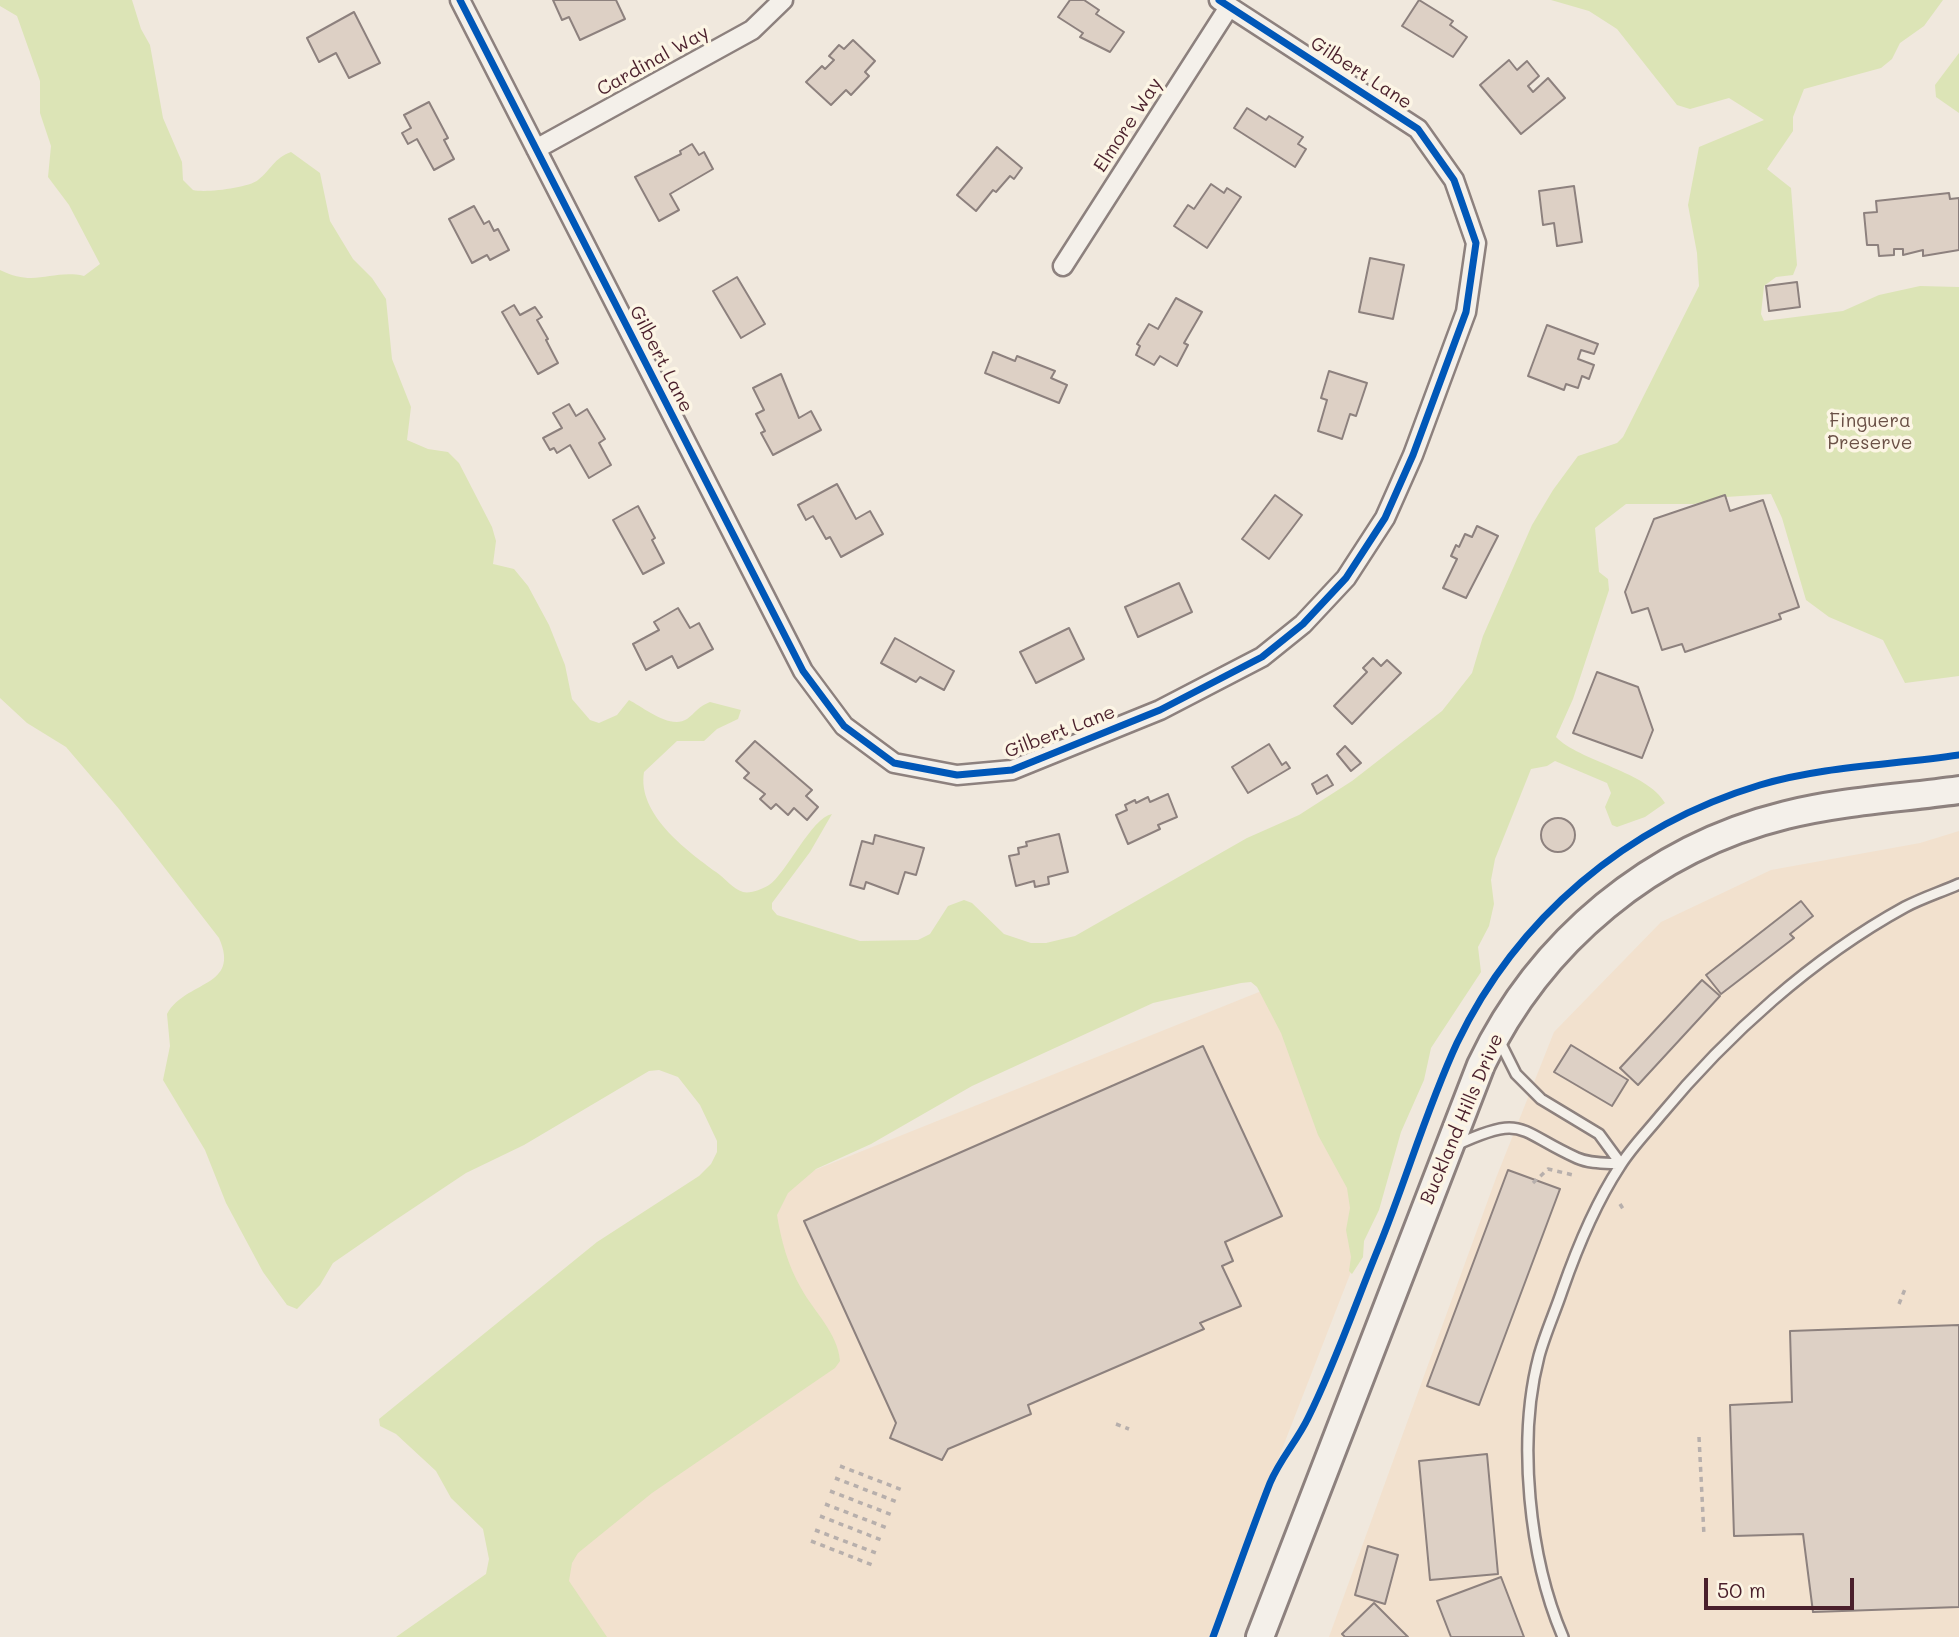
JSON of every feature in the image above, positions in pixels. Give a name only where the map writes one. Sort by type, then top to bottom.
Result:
[{"type":"street","name":"Gilbert Lane","points":[[460,0],[803,671],[844,726],[894,763],[957,775],[1012,770],[1160,710],[1262,657],[1303,624],[1346,578],[1385,518],[1413,455],[1466,312],[1476,243],[1454,180],[1418,129],[1224,3]]},
{"type":"street","name":"Cardinal Way","points":[[536,149],[752,30],[783,0]]},
{"type":"street","name":"Elmore Way","points":[[1063,266],[1224,3]]},
{"type":"street","name":"Buckland Hills Drive","points":[[1259,1637],[1447,1149],[1496,1035],[1530,984],[1575,931],[1622,892],[1682,854],[1737,830],[1786,815],[1959,790]]},
{"type":"lane","points":[[1563,1637],[1549,1605],[1535,1529],[1529,1472],[1530,1413],[1539,1355],[1576,1250],[1621,1164],[1683,1089],[1769,1005],[1865,933],[1906,907],[1959,884]]},
{"type":"lane","points":[[1496,1035],[1516,1074],[1541,1099],[1599,1134],[1621,1164]]},
{"type":"lane","points":[[1447,1149],[1488,1131],[1526,1129],[1579,1159],[1621,1164]]},
{"type":"path","points":[[1533,1183],[1548,1169],[1573,1175]]},
{"type":"path","points":[[1620,1204],[1625,1212]]},
{"type":"path","points":[[1899,1304],[1905,1289]]},
{"type":"path","points":[[1116,1424],[1129,1429]]},
{"type":"path","points":[[1699,1437],[1704,1536]]},
{"type":"path","points":[[840,1466],[905,1491]]},
{"type":"path","points":[[835,1478],[900,1503]]},
{"type":"path","points":[[830,1491],[895,1516]]},
{"type":"path","points":[[825,1504],[890,1529]]},
{"type":"path","points":[[820,1516],[884,1541]]},
{"type":"path","points":[[815,1530],[879,1554]]},
{"type":"path","points":[[811,1541],[875,1566]]},
{"type":"shaded area","points":[[1959,831],[1959,1637],[1329,1637],[1496,1178],[1554,1032],[1661,922],[1771,870],[1920,843]]},
{"type":"shaded area","points":[[1264,990],[1389,1174],[1209,1637],[603,1637],[548,1568],[755,1194]]},
{"type":"green space","name":"Finguera Preserve","points":[[0,0],[132,0],[141,29],[150,45],[163,118],[182,162],[183,180],[193,190],[227,189],[253,183],[280,158],[291,152],[320,173],[330,221],[353,259],[372,278],[386,299],[392,359],[411,407],[407,440],[428,449],[448,452],[459,463],[492,527],[496,541],[493,564],[514,569],[528,586],[549,625],[565,665],[572,699],[590,720],[599,723],[617,715],[629,700],[673,722],[687,719],[710,702],[741,710],[738,719],[717,729],[704,741],[677,741],[644,772],[648,802],[666,830],[678,842],[736,888],[743,892],[753,892],[776,879],[816,825],[832,814],[810,852],[772,903],[772,909],[777,915],[860,941],[918,940],[930,934],[948,906],[964,900],[972,903],[1004,934],[1031,943],[1046,943],[1075,936],[1247,838],[1299,815],[1352,781],[1442,711],[1472,673],[1483,636],[1532,525],[1553,490],[1578,456],[1617,443],[1623,437],[1699,286],[1697,253],[1688,205],[1699,147],[1764,120],[1729,98],[1690,109],[1677,105],[1617,29],[1589,11],[1551,0],[1943,0],[1924,26],[1900,43],[1892,59],[1881,68],[1804,89],[1793,117],[1793,131],[1767,169],[1791,188],[1797,265],[1793,275],[1776,277],[1764,286],[1761,314],[1764,321],[1843,311],[1879,295],[1920,286],[1959,287],[1959,676],[1905,683],[1883,640],[1829,617],[1806,600],[1782,518],[1771,494],[1726,497],[1694,504],[1626,504],[1595,528],[1599,572],[1608,579],[1609,590],[1573,699],[1556,737],[1580,753],[1644,783],[1665,803],[1645,817],[1617,827],[1612,825],[1605,807],[1611,793],[1607,783],[1555,761],[1547,766],[1531,769],[1495,859],[1491,880],[1494,904],[1489,926],[1478,947],[1481,972],[1431,1048],[1424,1080],[1401,1132],[1379,1210],[1364,1241],[1363,1257],[1352,1274],[1349,1271],[1351,1257],[1346,1230],[1350,1208],[1347,1188],[1318,1135],[1281,1033],[1257,987],[1251,982],[1241,983],[1153,1003],[972,1086],[871,1144],[816,1169],[788,1193],[777,1215],[786,1253],[806,1297],[835,1341],[840,1361],[835,1368],[652,1493],[578,1553],[572,1563],[569,1581],[607,1637],[396,1637],[486,1574],[489,1559],[483,1529],[451,1498],[436,1471],[396,1434],[380,1426],[379,1419],[597,1242],[699,1176],[711,1164],[717,1152],[717,1141],[700,1105],[678,1077],[659,1070],[649,1071],[524,1145],[466,1173],[391,1223],[333,1263],[320,1285],[297,1309],[287,1305],[263,1272],[226,1203],[205,1150],[163,1080],[170,1046],[167,1014],[186,995],[217,975],[223,966],[224,954],[219,938],[119,809],[66,747],[27,723],[0,698],[0,270],[23,278],[73,274],[84,276],[100,264],[69,205],[48,177],[51,146],[40,113],[40,81],[17,16],[0,6]]},
{"type":"green space","points":[[1959,53],[1959,113],[1936,97],[1935,85]]},
{"type":"building","points":[[553,0],[616,0],[625,19],[580,40],[569,17],[562,20]]},
{"type":"building","points":[[1070,0],[1084,0],[1099,10],[1096,14],[1124,32],[1110,52],[1080,37],[1083,33],[1058,17]]},
{"type":"building","points":[[1419,0],[1453,21],[1450,25],[1467,37],[1453,57],[1402,26]]},
{"type":"building","points":[[354,12],[380,63],[349,78],[336,53],[319,62],[307,38]]},
{"type":"building","points":[[853,40],[875,61],[865,72],[869,76],[851,95],[846,90],[831,105],[806,82],[822,66],[825,69],[834,60],[829,56],[839,45],[844,49]]},
{"type":"building","points":[[1509,60],[1517,70],[1527,61],[1539,76],[1528,86],[1533,92],[1548,78],[1565,98],[1521,134],[1480,85]]},
{"type":"building","points":[[429,102],[448,138],[444,140],[454,159],[434,170],[417,139],[408,144],[402,133],[411,128],[404,115]]},
{"type":"building","points":[[1247,108],[1266,120],[1269,116],[1303,137],[1298,144],[1306,149],[1295,167],[1234,128]]},
{"type":"building","points":[[692,144],[699,155],[704,152],[713,169],[670,194],[679,210],[659,221],[635,177],[681,154],[680,151]]},
{"type":"building","points":[[997,147],[1022,168],[1014,179],[1010,176],[996,192],[993,190],[976,211],[957,195]]},
{"type":"building","points":[[1211,184],[1224,193],[1227,188],[1241,197],[1207,248],[1174,226],[1188,205],[1194,209]]},
{"type":"building","points":[[1574,186],[1582,242],[1557,246],[1554,223],[1543,225],[1539,191]]},
{"type":"building","points":[[1949,193],[1950,199],[1959,198],[1959,250],[1923,256],[1923,250],[1903,255],[1903,249],[1894,249],[1894,255],[1879,256],[1878,245],[1867,245],[1864,213],[1877,212],[1876,201]]},
{"type":"building","points":[[474,206],[484,224],[489,221],[494,231],[498,229],[509,250],[490,260],[487,255],[472,263],[449,219]]},
{"type":"building","points":[[1370,258],[1404,265],[1393,319],[1359,312]]},
{"type":"building","points":[[737,277],[765,324],[741,338],[713,291]]},
{"type":"building","points":[[1797,282],[1800,307],[1769,311],[1766,286]]},
{"type":"building","points":[[1176,298],[1202,312],[1184,343],[1188,345],[1177,366],[1160,356],[1154,365],[1136,355],[1140,346],[1137,344],[1149,324],[1158,329]]},
{"type":"building","points":[[514,305],[520,315],[535,307],[542,317],[537,320],[558,363],[538,374],[502,312]]},
{"type":"building","points":[[1547,325],[1598,344],[1594,354],[1581,350],[1578,359],[1594,365],[1589,379],[1582,376],[1578,388],[1566,384],[1564,390],[1528,376]]},
{"type":"building","points":[[993,352],[1015,361],[1017,356],[1055,371],[1051,378],[1067,385],[1059,403],[985,373]]},
{"type":"building","points":[[1329,371],[1367,383],[1356,416],[1350,414],[1342,439],[1318,431],[1327,400],[1321,398]]},
{"type":"building","points":[[781,374],[799,418],[811,411],[821,430],[773,455],[761,433],[765,431],[756,414],[764,410],[753,388]]},
{"type":"building","points":[[569,404],[576,416],[587,409],[605,439],[599,443],[611,465],[589,478],[570,445],[557,453],[554,448],[550,450],[543,438],[562,428],[553,413]]},
{"type":"building","points":[[837,484],[856,519],[870,511],[883,534],[841,557],[830,537],[826,539],[813,516],[806,520],[798,505]]},
{"type":"building","points":[[1275,495],[1302,515],[1269,559],[1242,539]]},
{"type":"building","points":[[1725,495],[1730,511],[1763,500],[1799,607],[1779,614],[1781,619],[1685,652],[1682,644],[1662,650],[1648,608],[1632,613],[1625,592],[1654,519]]},
{"type":"building","points":[[638,506],[655,538],[652,540],[664,563],[643,574],[613,520]]},
{"type":"building","points":[[1477,526],[1498,536],[1466,598],[1443,588],[1457,559],[1451,556],[1456,545],[1459,547],[1465,534],[1472,537]]},
{"type":"building","points":[[1179,583],[1192,612],[1138,637],[1125,607]]},
{"type":"building","points":[[678,608],[690,628],[699,623],[713,649],[678,668],[672,656],[646,670],[633,644],[659,630],[654,622]]},
{"type":"building","points":[[1069,628],[1084,659],[1036,683],[1020,652]]},
{"type":"building","points":[[895,638],[954,671],[944,690],[920,677],[916,682],[881,663]]},
{"type":"building","points":[[1373,658],[1381,666],[1387,660],[1401,673],[1352,724],[1334,706],[1367,672],[1363,668]]},
{"type":"building","points":[[1597,672],[1638,687],[1653,730],[1642,758],[1573,733]]},
{"type":"building","points":[[755,741],[812,790],[806,796],[818,807],[807,820],[794,808],[788,815],[776,804],[771,809],[760,799],[765,794],[744,778],[749,773],[736,761]]},
{"type":"building","points":[[1269,744],[1282,765],[1286,762],[1290,768],[1248,793],[1232,767]]},
{"type":"building","points":[[1345,746],[1361,763],[1351,771],[1337,754]]},
{"type":"building","points":[[1327,775],[1333,785],[1317,794],[1312,784]]},
{"type":"building","points":[[1168,794],[1177,817],[1158,825],[1160,829],[1128,844],[1116,815],[1127,810],[1125,805],[1135,800],[1136,803],[1148,797],[1150,802]]},
{"type":"building","points":[[1558,818],[1570,823],[1575,835],[1570,847],[1558,852],[1546,847],[1541,835],[1546,823]]},
{"type":"building","points":[[1059,834],[1068,872],[1048,877],[1049,884],[1035,887],[1034,881],[1016,886],[1009,856],[1019,854],[1018,848],[1027,846],[1026,842]]},
{"type":"building","points":[[875,835],[924,848],[916,875],[905,872],[898,894],[866,882],[864,889],[850,885],[862,841],[873,844]]},
{"type":"building","points":[[1801,901],[1813,916],[1790,934],[1794,938],[1721,994],[1706,975]]},
{"type":"building","points":[[1702,980],[1720,996],[1638,1085],[1620,1068]]},
{"type":"building","points":[[1571,1045],[1628,1080],[1612,1106],[1554,1072]]},
{"type":"building","points":[[1203,1046],[1282,1216],[1225,1242],[1233,1261],[1222,1266],[1241,1306],[1200,1323],[1204,1329],[1028,1405],[1031,1414],[948,1449],[942,1460],[890,1438],[896,1423],[804,1221]]},
{"type":"building","points":[[1508,1170],[1560,1189],[1479,1405],[1427,1386]]},
{"type":"building","points":[[1959,1325],[1959,1607],[1813,1612],[1803,1534],[1734,1536],[1730,1405],[1792,1402],[1790,1331]]},
{"type":"building","points":[[1487,1454],[1498,1574],[1430,1580],[1419,1461]]},
{"type":"building","points":[[1368,1546],[1398,1555],[1385,1604],[1355,1595]]},
{"type":"building","points":[[1501,1577],[1524,1637],[1451,1637],[1437,1601]]},
{"type":"building","points":[[1374,1603],[1408,1637],[1345,1637],[1342,1634]]},
{"type":"cycle path","points":[[460,0],[803,671],[844,726],[894,763],[957,775],[1012,770],[1160,710],[1262,657],[1303,624],[1346,578],[1385,518],[1413,455],[1466,312],[1476,243],[1454,180],[1418,129],[1219,0]]},
{"type":"cycle path","points":[[1213,1637],[1270,1483],[1308,1418],[1336,1356],[1446,1068],[1482,998],[1511,956],[1544,917],[1581,882],[1622,851],[1711,802],[1760,785],[1809,774],[1959,755]]}]
